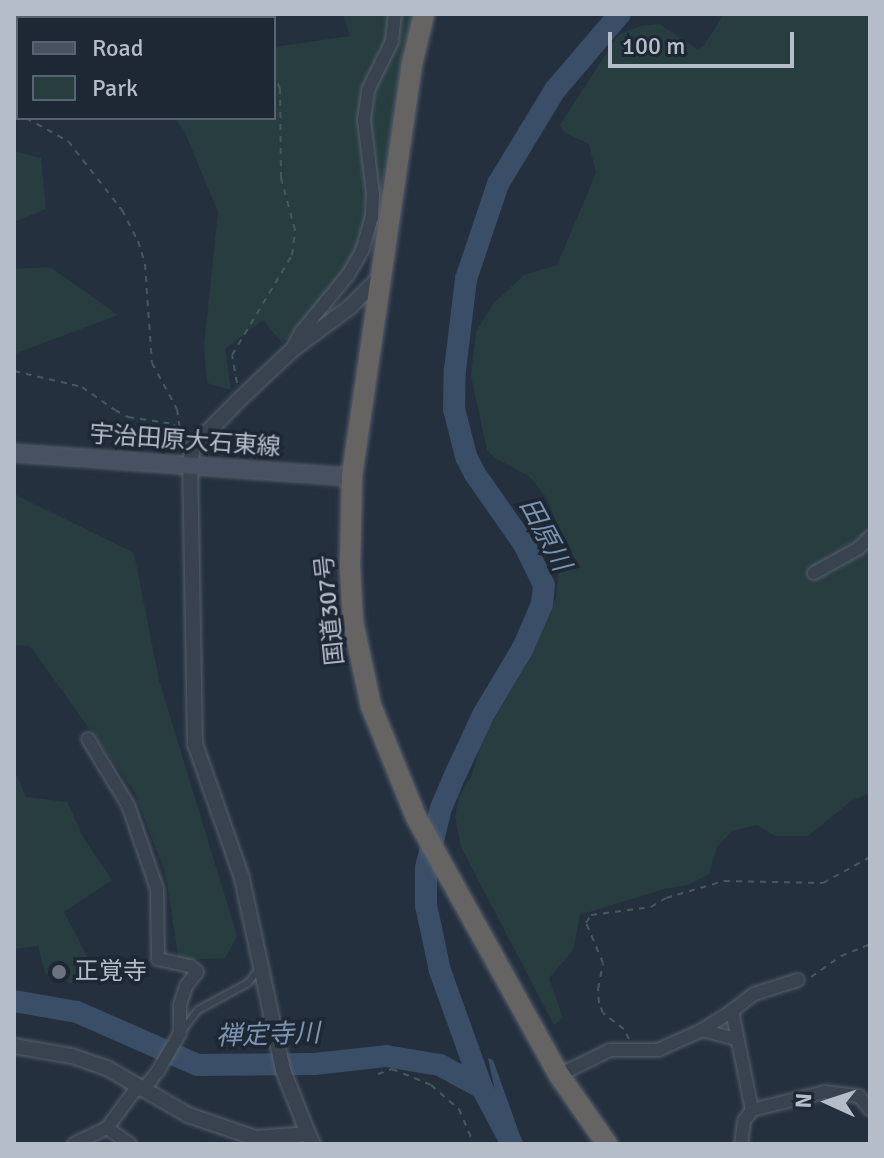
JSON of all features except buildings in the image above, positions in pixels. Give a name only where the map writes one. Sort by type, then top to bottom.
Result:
[{"type":"highway","name":"国道307号","points":[[424,14],[412,64],[352,477],[350,567],[358,650],[376,720],[416,817],[452,877],[559,1075],[607,1144]]},
{"type":"main road","name":"宇治田原大石東線","points":[[14,453],[191,455],[352,477]]},
{"type":"street","points":[[292,350],[302,331],[348,275],[366,240],[372,217],[373,194],[364,120],[368,90],[392,41],[395,14]]},
{"type":"street","points":[[14,1046],[72,1056],[107,1068],[188,1115],[256,1138],[310,1139],[283,1070],[242,878],[195,744],[191,455],[240,399],[292,350],[350,307],[381,276]]},
{"type":"street","points":[[814,573],[859,548],[870,537]]},
{"type":"street","points":[[74,1144],[107,1128],[135,1090],[144,1089],[168,1057],[180,1033],[180,1005],[186,986],[197,972],[190,966],[158,959],[155,948],[157,889],[128,805],[88,739]]},
{"type":"street","points":[[559,1075],[602,1052],[658,1050],[702,1030],[754,994],[798,980]]},
{"type":"street","points":[[732,1011],[735,1039],[752,1110]]},
{"type":"street","points":[[702,1030],[735,1039]]},
{"type":"street","points":[[741,1144],[744,1121],[752,1110],[825,1092],[859,1096],[870,1109]]},
{"type":"street","points":[[107,1128],[130,1144]]},
{"type":"lane","points":[[180,1033],[198,1010],[248,983],[262,964]]},
{"type":"path","points":[[240,399],[232,355],[292,255],[295,230],[281,178],[280,89],[276,78]]},
{"type":"path","points":[[30,120],[68,141],[122,210],[138,241],[145,264],[152,363],[156,376],[173,399],[180,431],[191,455]]},
{"type":"path","points":[[14,371],[82,387],[128,417],[173,424],[180,431]]},
{"type":"path","points":[[629,1049],[629,1038],[624,1029],[603,1013],[599,1003],[603,963],[586,923],[591,915],[651,907],[666,898],[724,881],[823,883],[870,857]]},
{"type":"path","points":[[798,980],[816,975],[834,960],[870,944]]},
{"type":"path","points":[[378,1074],[392,1069],[431,1085],[459,1109],[474,1144]]},
{"type":"green space","points":[[51,14],[224,16],[52,16]]},
{"type":"green space","points":[[343,14],[417,14],[383,184],[356,273],[282,343],[263,320],[225,349],[231,390],[207,383],[204,346],[218,212],[184,130],[176,120],[276,120],[276,47],[350,36]]},
{"type":"green space","points":[[724,14],[870,14],[870,793],[851,801],[808,836],[775,836],[757,825],[732,831],[717,847],[709,874],[688,885],[664,889],[580,915],[573,951],[549,978],[563,1018],[554,1025],[461,847],[455,816],[459,797],[472,775],[482,739],[534,650],[556,597],[558,581],[556,521],[546,497],[529,476],[495,458],[487,450],[471,376],[476,332],[493,304],[524,275],[557,265],[596,173],[589,144],[564,132],[560,125],[618,35],[640,26],[659,24],[697,49],[703,47]]},
{"type":"green space","points":[[14,151],[41,158],[46,209],[14,222]]},
{"type":"green space","points":[[50,267],[118,315],[14,354],[14,269]]},
{"type":"green space","points":[[14,494],[134,553],[159,680],[237,936],[225,958],[179,960],[165,872],[134,791],[30,646],[14,645]]},
{"type":"green space","points":[[14,769],[26,797],[67,802],[84,839],[112,880],[64,912],[95,972],[74,984],[45,973],[38,946],[14,949]]},
{"type":"water","points":[[488,1058],[493,1060],[523,1144],[506,1144],[470,1088],[492,1099],[496,1095]]},
{"type":"waterway","name":"田原川","points":[[512,1144],[482,1088],[440,971],[426,905],[426,868],[441,808],[483,715],[523,648],[542,604],[544,585],[524,544],[466,456],[454,409],[455,370],[466,279],[498,184],[555,90],[620,14]]},
{"type":"waterway","name":"禅定寺川","points":[[14,1001],[77,1012],[198,1065],[314,1064],[386,1056],[440,1065],[482,1088]]},
{"type":"place","name":"正覚寺","points":[[59,972]]}]
